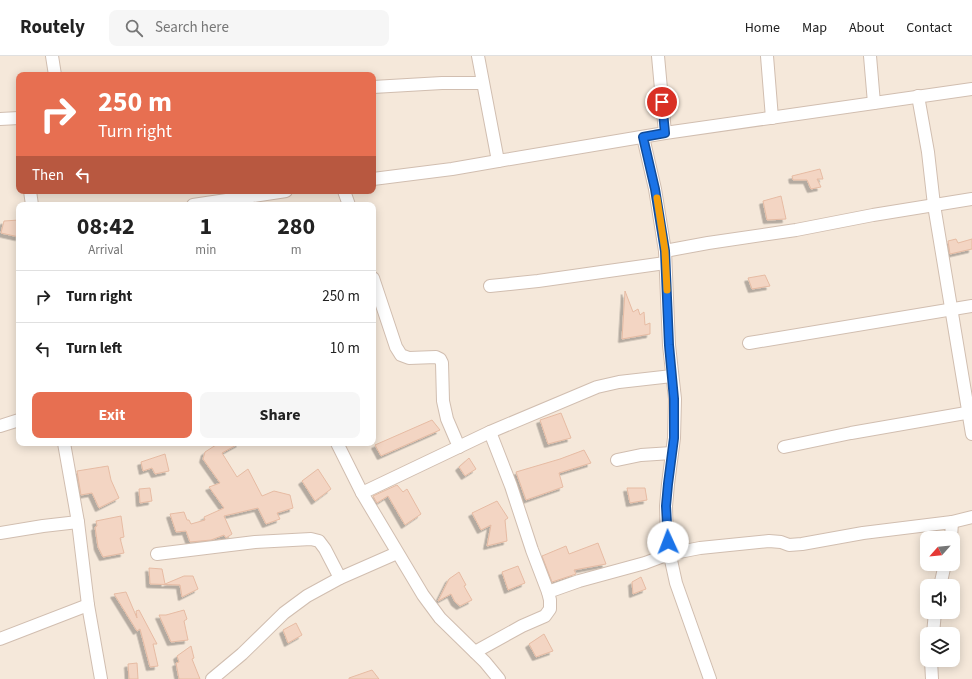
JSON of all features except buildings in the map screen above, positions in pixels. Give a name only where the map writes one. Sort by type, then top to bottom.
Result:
[{"type":"street","points":[[52,56],[55,72]]},
{"type":"street","points":[[478,56],[498,161]]},
{"type":"street","points":[[658,56],[665,133]]},
{"type":"street","points":[[768,56],[772,118]]},
{"type":"street","points":[[870,56],[874,103]]},
{"type":"street","points":[[376,87],[442,83],[482,83]]},
{"type":"street","points":[[376,179],[452,169],[665,133],[972,89]]},
{"type":"street","points":[[918,96],[928,152],[934,205],[971,412],[972,434]]},
{"type":"street","points":[[0,119],[16,118]]},
{"type":"street","points":[[643,137],[655,189],[665,257],[674,399],[675,419],[666,506],[669,554],[676,583],[710,679]]},
{"type":"street","points":[[234,202],[248,201],[275,194]]},
{"type":"street","points":[[490,286],[538,281],[972,199]]},
{"type":"street","points":[[376,287],[396,347],[401,355],[410,358],[436,357],[440,359],[442,363],[443,401],[447,419],[458,447]]},
{"type":"street","points":[[749,344],[972,306]]},
{"type":"street","points":[[362,493],[490,432],[597,387],[619,382],[672,376]]},
{"type":"street","points":[[784,447],[851,433],[971,412]]},
{"type":"street","points":[[0,426],[16,421]]},
{"type":"street","points":[[475,652],[522,626],[544,616],[550,609],[548,592],[532,550],[511,486],[490,432]]},
{"type":"street","points":[[65,446],[78,522],[88,605],[101,679]]},
{"type":"street","points":[[338,446],[362,493],[423,595],[440,618],[485,662],[499,679]]},
{"type":"street","points":[[617,460],[641,455],[672,453]]},
{"type":"street","points":[[548,592],[579,581],[645,563],[669,554],[700,548],[769,541],[802,544],[863,533],[952,522],[972,517]]},
{"type":"street","points":[[0,533],[78,522]]},
{"type":"street","points":[[951,531],[952,522]]},
{"type":"street","points":[[157,554],[255,542],[311,539],[319,541],[326,549],[340,578]]},
{"type":"street","points":[[212,679],[242,654],[284,613],[307,596],[340,578],[397,553]]},
{"type":"street","points":[[0,639],[88,605]]},
{"type":"street","points":[[931,667],[932,679]]},
{"type":"shaded area","points":[[0,56],[972,56],[972,679],[0,679]]},
{"type":"slow traffic","points":[[657,198],[665,251],[667,290]]},
{"type":"route","points":[[662,102],[665,133],[643,137],[655,189],[665,251],[669,345],[675,419],[666,506],[668,542]]}]
